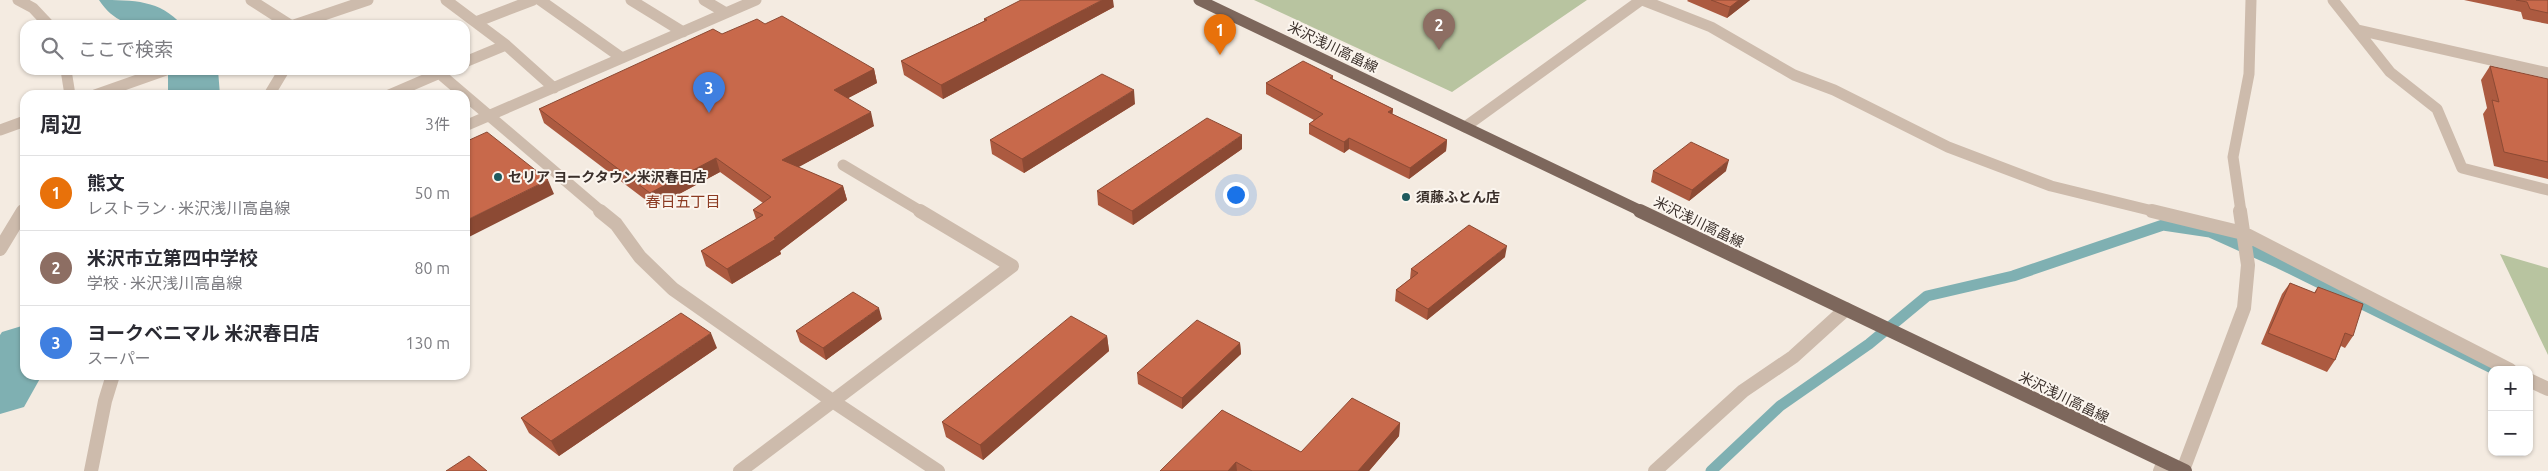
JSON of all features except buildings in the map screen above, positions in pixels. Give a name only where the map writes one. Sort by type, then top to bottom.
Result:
[{"type":"main road","name":"米沢浅川高畠線","points":[[1199,0],[1846,309],[2162,466],[2184,471]]},
{"type":"street","points":[[18,0],[33,8],[44,20]]},
{"type":"street","points":[[250,0],[282,20]]},
{"type":"street","points":[[309,20],[368,0]]},
{"type":"street","points":[[446,0],[506,44],[554,88]]},
{"type":"street","points":[[476,22],[533,0]]},
{"type":"street","points":[[540,0],[622,58]]},
{"type":"street","points":[[631,0],[683,32]]},
{"type":"street","points":[[704,0],[726,13]]},
{"type":"street","points":[[470,124],[756,0]]},
{"type":"street","points":[[1465,127],[1642,0],[1711,27],[1794,75],[1834,90],[1948,148],[2051,186],[2243,237],[2502,366]]},
{"type":"street","points":[[2184,471],[2244,308],[2248,265],[2233,157],[2249,74],[2251,0]]},
{"type":"street","points":[[2333,0],[2390,72],[2436,109],[2455,147],[2462,168],[2548,190]]},
{"type":"street","points":[[2358,30],[2548,73]]},
{"type":"street","points":[[470,60],[506,44]]},
{"type":"street","points":[[67,75],[69,90]]},
{"type":"street","points":[[109,90],[152,75]]},
{"type":"street","points":[[272,90],[281,75]]},
{"type":"street","points":[[402,90],[436,75]]},
{"type":"street","points":[[446,75],[462,90]]},
{"type":"street","points":[[470,97],[616,224],[640,257],[673,289],[834,402],[938,471]]},
{"type":"street","points":[[0,130],[20,123]]},
{"type":"street","points":[[740,471],[1012,266],[843,165]]},
{"type":"street","points":[[0,249],[20,216]]},
{"type":"street","points":[[1655,471],[1743,391],[1793,357],[1846,309]]},
{"type":"street","points":[[91,471],[112,380]]},
{"type":"street","points":[[2533,382],[2548,389]]},
{"type":"green space","points":[[1254,0],[1587,0],[1452,92]]},
{"type":"green space","points":[[2500,254],[2548,268],[2548,355]]},
{"type":"waterway","points":[[122,0],[151,20]]},
{"type":"waterway","points":[[193,75],[194,90]]},
{"type":"waterway","points":[[1711,471],[1780,406],[1869,344],[1927,296],[2013,276],[2163,225],[2210,232],[2279,263],[2488,366]]},
{"type":"waterway","points":[[0,390],[20,356]]},
{"type":"place","name":"米沢市立第四中学校","points":[[1439,50]]},
{"type":"place","name":"熊文","points":[[1220,55]]},
{"type":"place","name":"ヨークベニマル 米沢春日店","points":[[709,113]]},
{"type":"place","name":"セリア ヨークタウン米沢春日店","points":[[498,177]]},
{"type":"place","name":"須藤ふとん店","points":[[1406,197]]},
{"type":"district","name":"春日五丁目","points":[[683,201]]}]
